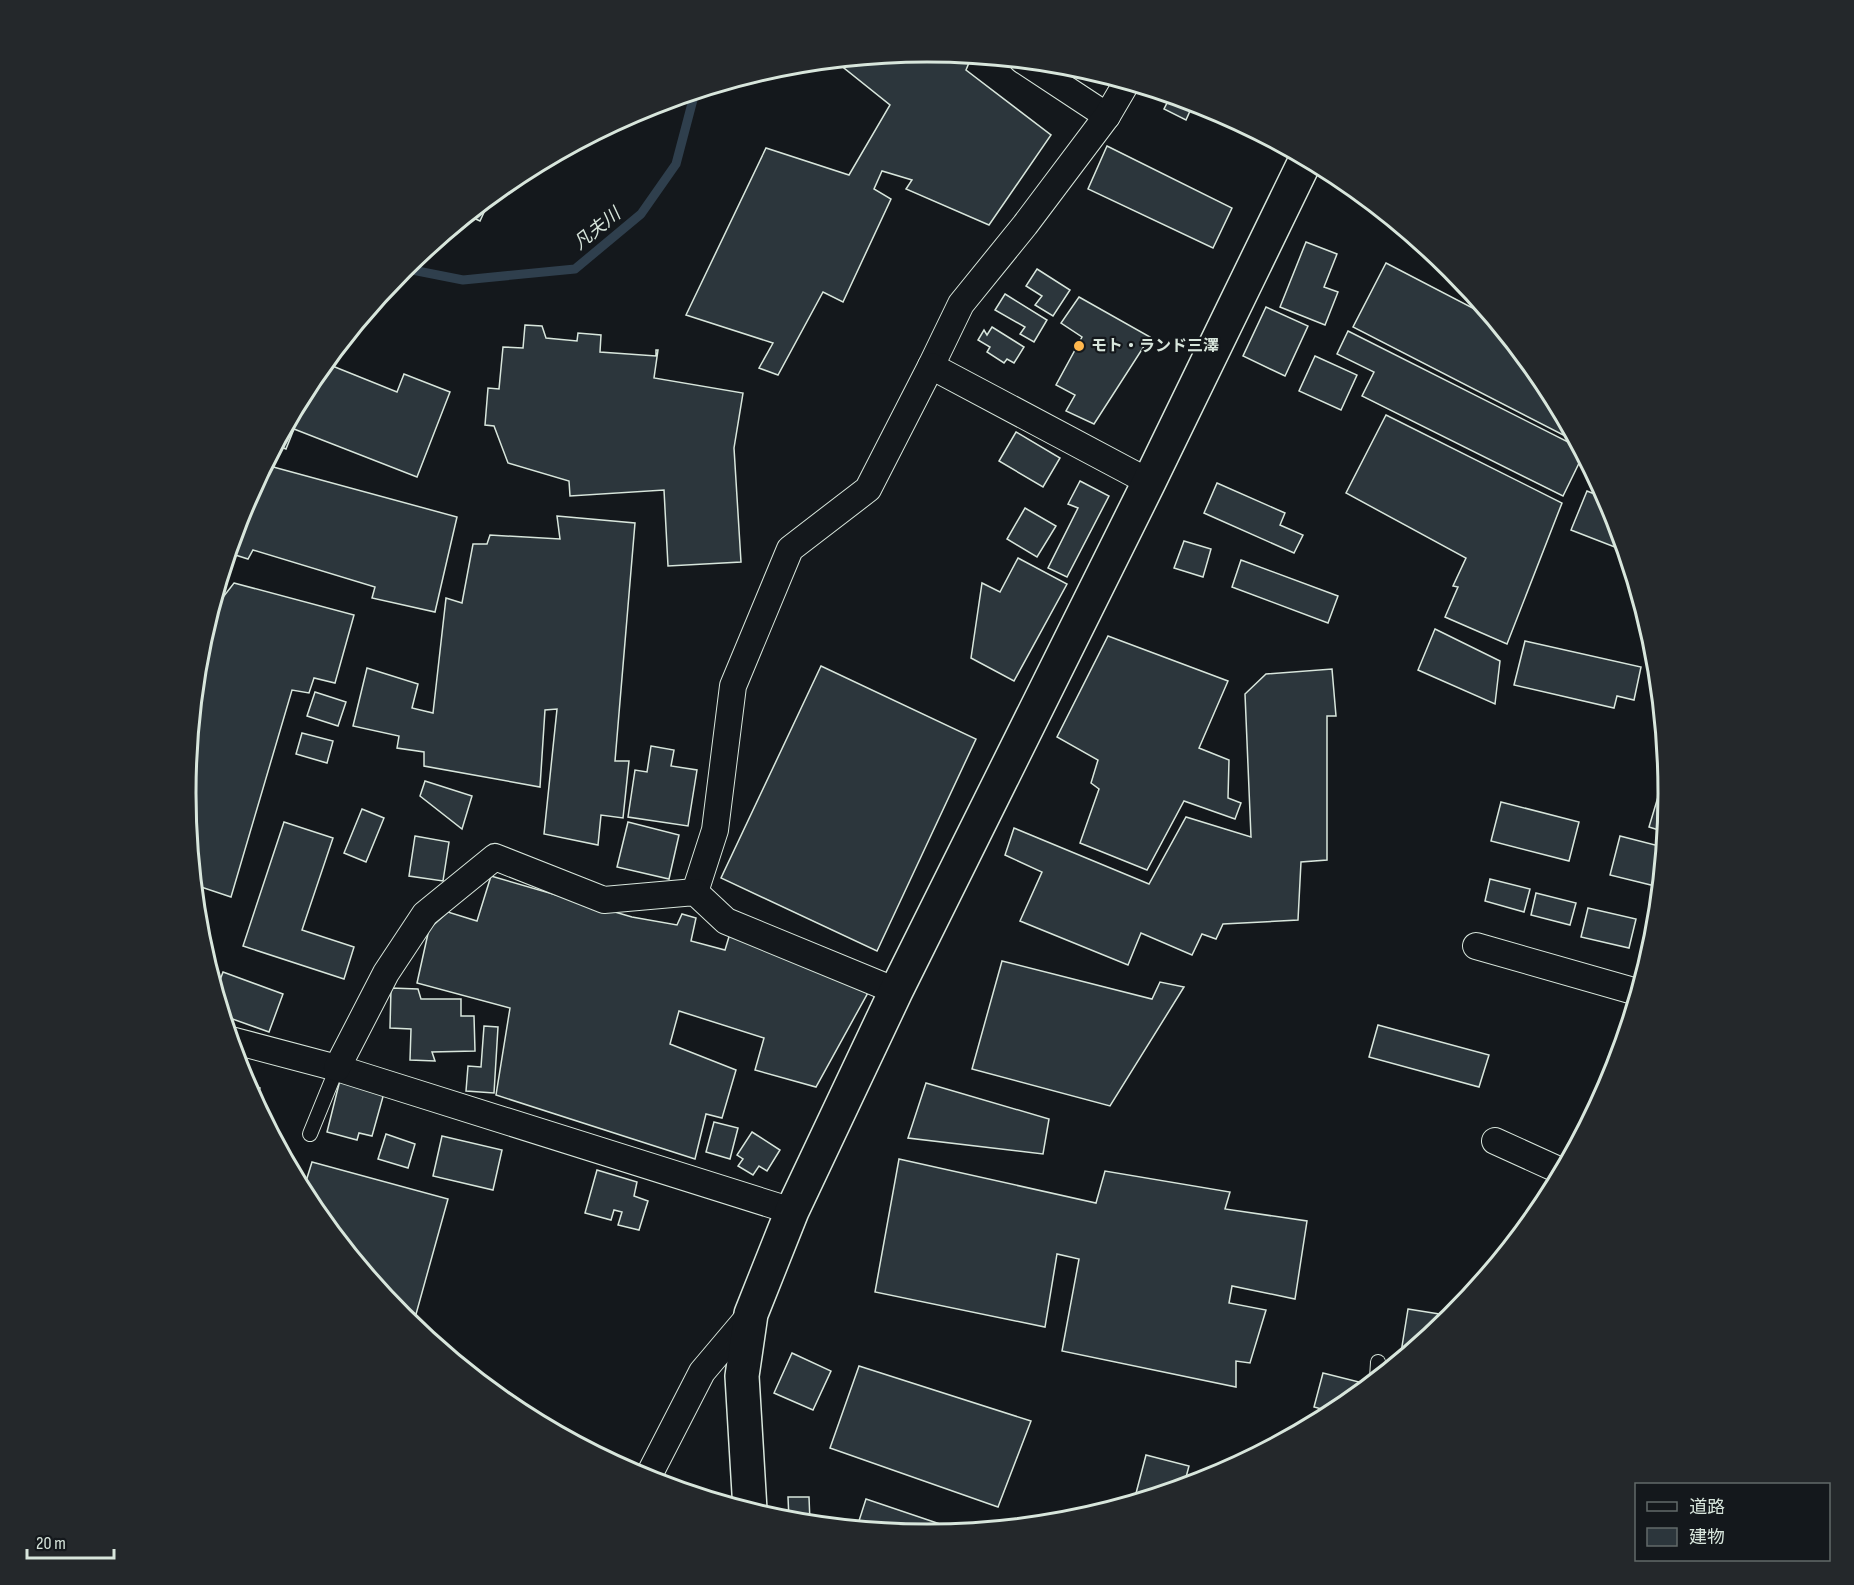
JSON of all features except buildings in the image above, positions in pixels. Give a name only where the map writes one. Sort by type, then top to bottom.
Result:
[{"type":"street","points":[[1038,71],[1107,116]]},
{"type":"street","points":[[695,892],[715,830],[733,686],[790,549],[868,489],[961,304],[1025,225],[1107,116],[1123,88]]},
{"type":"street","points":[[749,1501],[742,1376],[751,1314],[792,1211],[896,991],[1149,482],[1303,165]]},
{"type":"street","points":[[931,366],[1149,482]]},
{"type":"street","points":[[337,1068],[386,973],[425,914],[495,857],[604,900],[695,892],[726,921],[896,991]]},
{"type":"street","points":[[1476,946],[1631,990]]},
{"type":"street","points":[[241,1043],[337,1068],[792,1211]]},
{"type":"street","points":[[1495,1141],[1554,1168]]},
{"type":"street","points":[[652,1470],[702,1372],[751,1314]]},
{"type":"lane","points":[[310,1134],[337,1068]]},
{"type":"lane","points":[[1378,1362],[1378,1367]]},
{"type":"waterway","name":"凡夫川","points":[[416,271],[463,280],[575,269],[641,214],[676,164],[693,100]]},
{"type":"place","name":"モト・ランド三澤","points":[[1079,346]]}]
